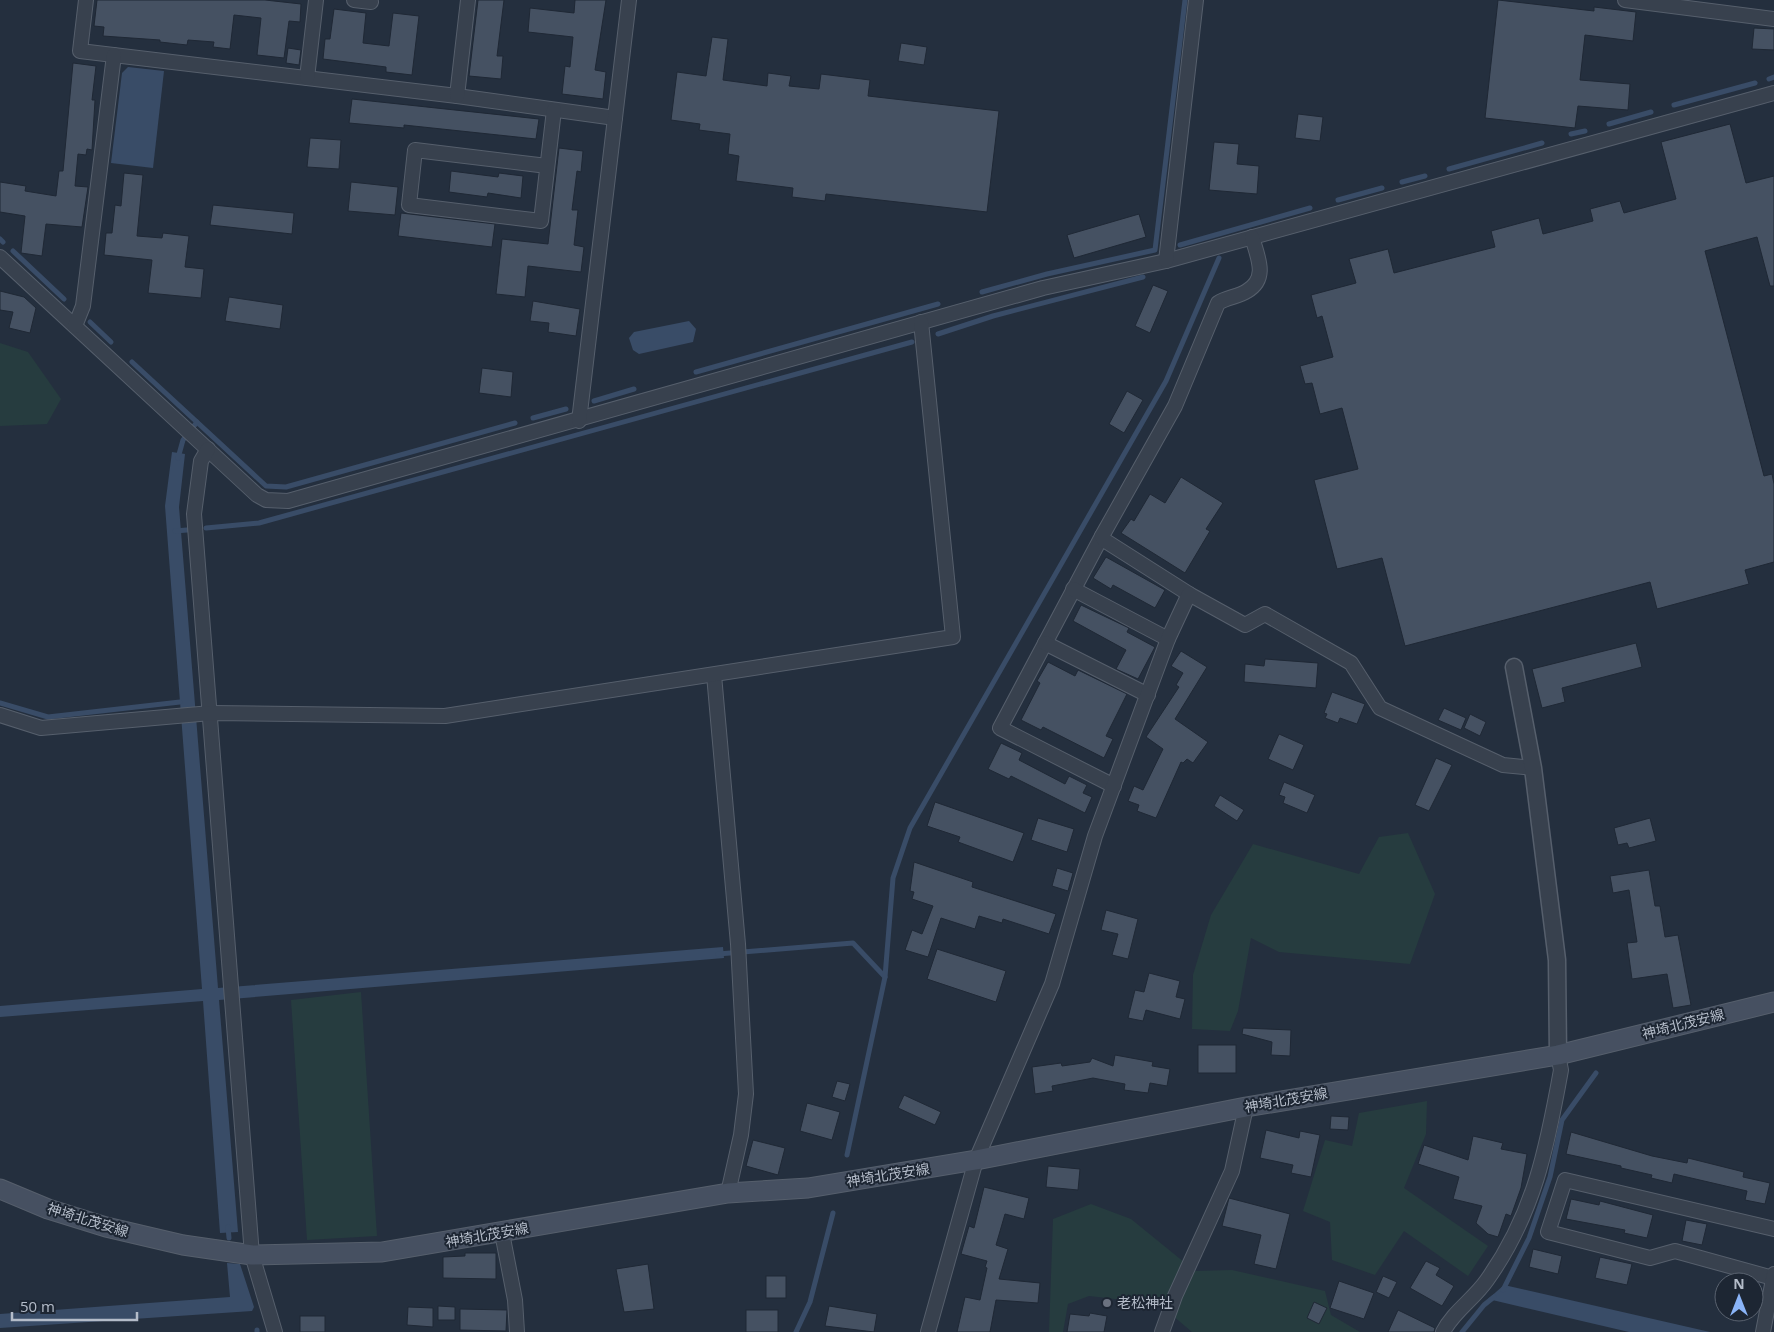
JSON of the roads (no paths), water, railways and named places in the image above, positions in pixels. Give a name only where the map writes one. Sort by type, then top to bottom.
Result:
[{"type":"main road","name":"神埼北茂安線","points":[[0,1189],[48,1209],[106,1227],[183,1245],[252,1255],[382,1252],[728,1193],[808,1188],[976,1160],[1246,1107],[1558,1055],[1774,1002]]},
{"type":"street","points":[[86,0],[80,51],[456,96],[615,118]]},
{"type":"street","points":[[307,78],[316,0]]},
{"type":"street","points":[[354,0],[371,2]]},
{"type":"street","points":[[456,96],[468,0]]},
{"type":"street","points":[[579,420],[630,0]]},
{"type":"street","points":[[1166,261],[1196,0]]},
{"type":"street","points":[[1625,0],[1774,19]]},
{"type":"street","points":[[75,326],[83,306],[114,55]]},
{"type":"street","points":[[0,257],[257,495],[266,500],[288,501],[1043,288],[1166,261],[1774,93]]},
{"type":"street","points":[[547,166],[416,150],[408,204],[541,221],[554,110]]},
{"type":"street","points":[[1114,786],[1000,728],[1044,642],[1175,406],[1218,303],[1248,291],[1260,277],[1261,271],[1252,237]]},
{"type":"street","points":[[0,715],[41,728],[205,714],[445,716],[953,637],[921,322]]},
{"type":"street","points":[[208,449],[201,461],[194,514],[205,714],[232,1004],[252,1255],[275,1332]]},
{"type":"street","points":[[1102,536],[1104,540],[1189,594],[1245,625],[1264,614],[1352,663],[1380,708],[1503,765],[1533,768]]},
{"type":"street","points":[[1074,589],[1168,640]]},
{"type":"street","points":[[928,1332],[976,1160],[1052,984],[1095,836],[1168,640],[1189,594]]},
{"type":"street","points":[[1044,642],[1148,695]]},
{"type":"street","points":[[1443,1332],[1447,1324],[1486,1282],[1518,1231],[1542,1163],[1561,1070],[1558,1055],[1557,960],[1533,768],[1514,667]]},
{"type":"street","points":[[714,675],[738,944],[746,1094],[741,1135],[728,1193]]},
{"type":"street","points":[[1162,1332],[1175,1296],[1232,1171],[1246,1107]]},
{"type":"street","points":[[1763,1332],[1774,1276],[1675,1251],[1650,1258],[1548,1232],[1564,1180],[1774,1229]]},
{"type":"street","points":[[502,1233],[515,1300],[517,1332]]},
{"type":"water","points":[[128,67],[164,71],[153,168],[111,163],[122,73]]},
{"type":"water","points":[[689,321],[696,329],[693,342],[639,354],[633,350],[629,338],[634,332]]},
{"type":"water","points":[[172,452],[185,454],[179,507],[218,988],[723,947],[724,958],[219,1000],[238,1232],[220,1233],[203,1001],[0,1017],[0,1006],[202,989],[165,506]]},
{"type":"water","points":[[227,1263],[240,1264],[254,1307],[252,1311],[0,1328],[0,1314],[230,1297]]},
{"type":"water","points":[[1504,1285],[1710,1332],[1629,1332],[1488,1299]]},
{"type":"waterway","points":[[982,292],[1047,274],[1155,250],[1185,0]]},
{"type":"waterway","points":[[1769,79],[1774,77]]},
{"type":"waterway","points":[[1674,105],[1755,83]]},
{"type":"waterway","points":[[1609,124],[1651,112]]},
{"type":"waterway","points":[[1571,134],[1585,131]]},
{"type":"waterway","points":[[1449,169],[1542,143]]},
{"type":"waterway","points":[[1402,182],[1425,176]]},
{"type":"waterway","points":[[1338,200],[1382,188]]},
{"type":"waterway","points":[[1180,245],[1310,208]]},
{"type":"waterway","points":[[0,239],[3,242]]},
{"type":"waterway","points":[[13,251],[64,299]]},
{"type":"waterway","points":[[847,1155],[885,977],[893,878],[910,828],[1166,381],[1219,258]]},
{"type":"waterway","points":[[938,334],[993,316],[1143,277]]},
{"type":"waterway","points":[[696,372],[938,304]]},
{"type":"waterway","points":[[90,322],[111,342]]},
{"type":"waterway","points":[[206,528],[259,523],[912,342]]},
{"type":"waterway","points":[[132,362],[266,486],[286,487],[515,423]]},
{"type":"waterway","points":[[594,401],[634,389]]},
{"type":"waterway","points":[[533,418],[566,409]]},
{"type":"waterway","points":[[178,458],[183,440],[197,422]]},
{"type":"waterway","points":[[175,531],[187,530]]},
{"type":"waterway","points":[[0,703],[48,717],[180,702]]},
{"type":"waterway","points":[[718,954],[853,943],[885,977]]},
{"type":"waterway","points":[[1503,1290],[1529,1238],[1550,1177],[1562,1120],[1596,1073]]},
{"type":"waterway","points":[[796,1332],[810,1302],[833,1213]]},
{"type":"waterway","points":[[228,1227],[229,1238]]},
{"type":"waterway","points":[[1462,1332],[1484,1305],[1494,1297]]},
{"type":"place","name":"老松神社","points":[[1107,1303]]}]
